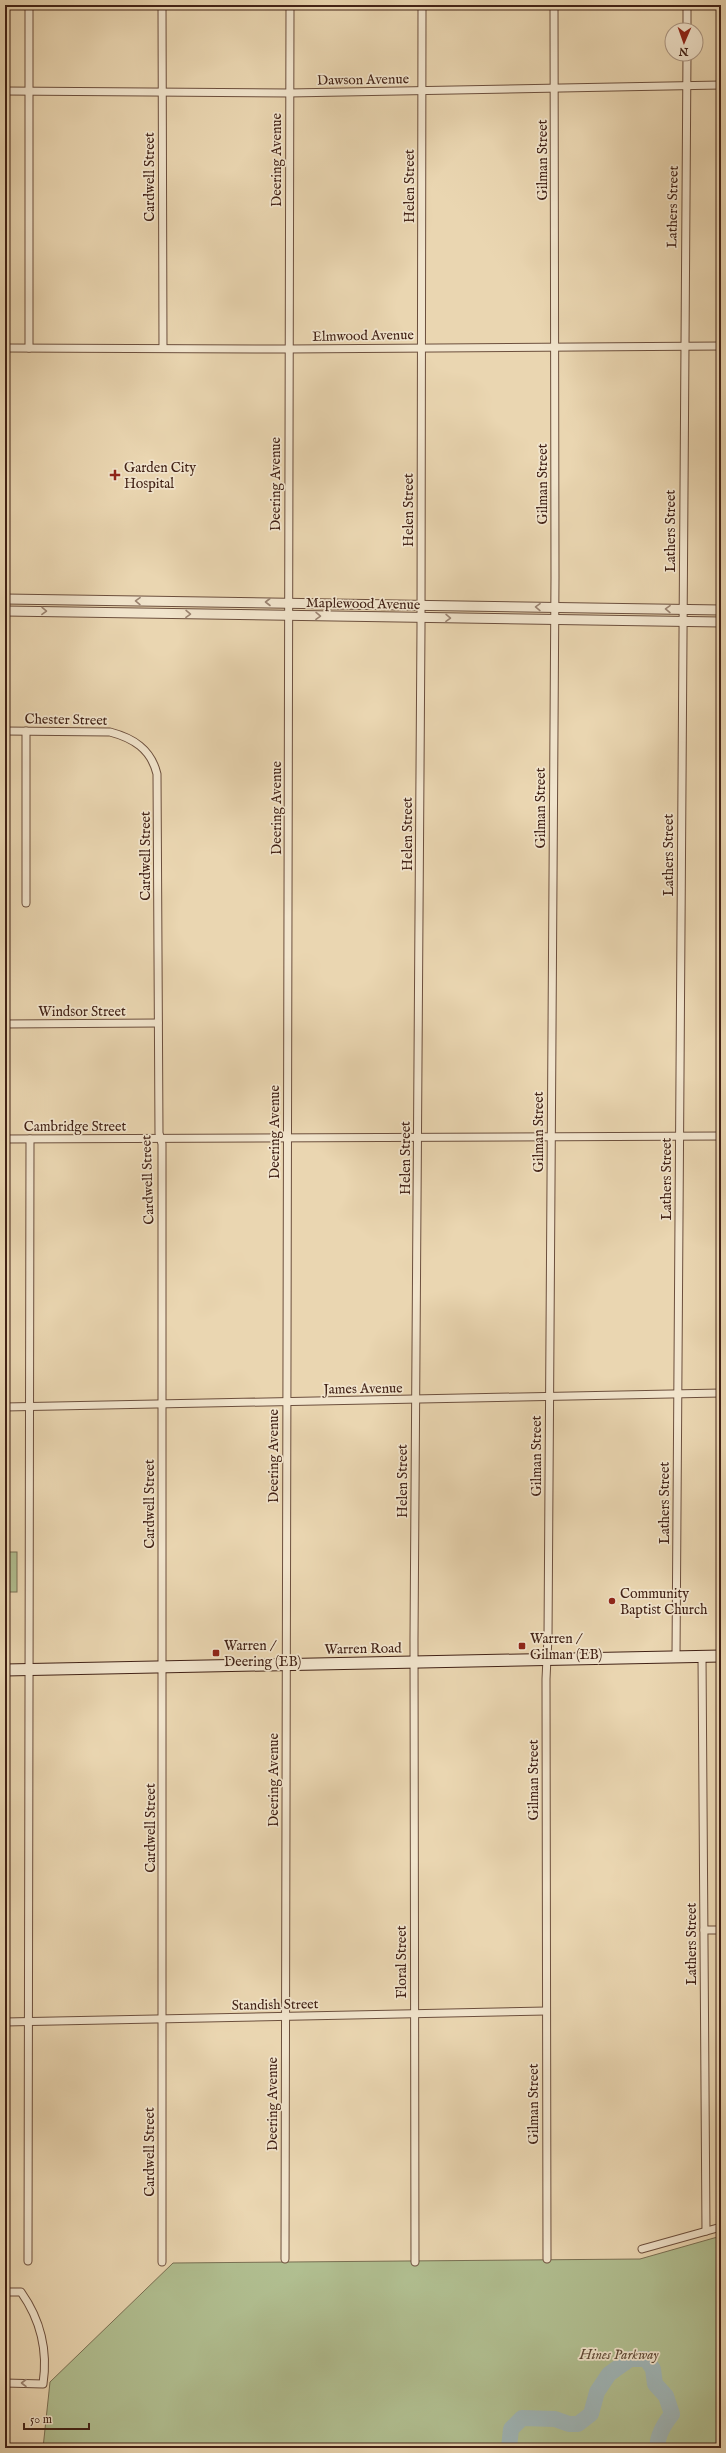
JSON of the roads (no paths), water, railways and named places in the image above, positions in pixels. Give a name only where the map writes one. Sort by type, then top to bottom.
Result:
[{"type":"main road","name":"Warren Road","points":[[5,1670],[721,1656]]},
{"type":"street","points":[[29,348],[30,5]]},
{"type":"street","name":"Cardwell Street","points":[[162,5],[161,92],[163,348]]},
{"type":"street","name":"Deering Avenue","points":[[285,2260],[285,1665],[289,616],[287,602],[290,5]]},
{"type":"street","name":"Helen Street","points":[[414,1662],[421,618],[422,5]]},
{"type":"street","name":"Gilman Street","points":[[546,2259],[546,1679],[548,1660],[556,347],[554,5]]},
{"type":"street","points":[[687,22],[688,5]]},
{"type":"street","name":"Lathers Street","points":[[676,1657],[682,609],[687,62]]},
{"type":"street","name":"Dawson Avenue","points":[[5,92],[289,93],[721,85]]},
{"type":"street","name":"Elmwood Avenue","points":[[5,348],[288,349],[721,346]]},
{"type":"street","name":"Maplewood Avenue","points":[[5,599],[163,602],[287,602],[721,610]]},
{"type":"street","points":[[29,600],[29,611]]},
{"type":"street","points":[[163,602],[163,613]]},
{"type":"street","name":"Maplewood Avenue","points":[[5,611],[721,622]]},
{"type":"street","name":"Chester Street","points":[[5,731],[110,732],[132,739],[145,750]]},
{"type":"street","points":[[26,731],[26,903]]},
{"type":"street","name":"Cardwell Street","points":[[145,750],[155,767],[158,786],[158,1023],[163,1667],[162,2262]]},
{"type":"street","name":"Windsor Street","points":[[5,1024],[158,1023]]},
{"type":"street","name":"Cambridge Street","points":[[5,1139],[721,1136]]},
{"type":"street","points":[[28,2260],[27,2022],[30,1139]]},
{"type":"street","name":"James Avenue","points":[[5,1407],[721,1394]]},
{"type":"street","name":"Lathers Street","points":[[702,1656],[706,2231]]},
{"type":"street","name":"Floral Street","points":[[414,1662],[415,2262]]},
{"type":"street","points":[[704,1930],[721,1930]]},
{"type":"street","name":"Standish Street","points":[[5,2022],[546,2011]]},
{"type":"street","points":[[642,2249],[721,2227]]},
{"type":"street","points":[[5,2292],[21,2292],[41,2333],[46,2366],[43,2384],[5,2383]]},
{"type":"waterway","points":[[509,2448],[511,2429],[522,2418],[555,2419],[569,2424],[578,2424],[591,2414],[597,2392],[609,2374],[630,2359],[646,2359],[653,2369],[655,2384],[666,2396],[672,2414],[660,2434],[658,2439],[658,2448]]},
{"type":"place","name":"Garden City Hospital","points":[[115,475]]},
{"type":"place","name":"Community Baptist Church","points":[[612,1601]]},
{"type":"place","name":"Warren / Gilman (EB)","points":[[522,1646]]},
{"type":"place","name":"Warren / Deering (EB)","points":[[216,1653]]},
{"type":"park label","name":"Hines Parkway","points":[[619,2354]]}]
